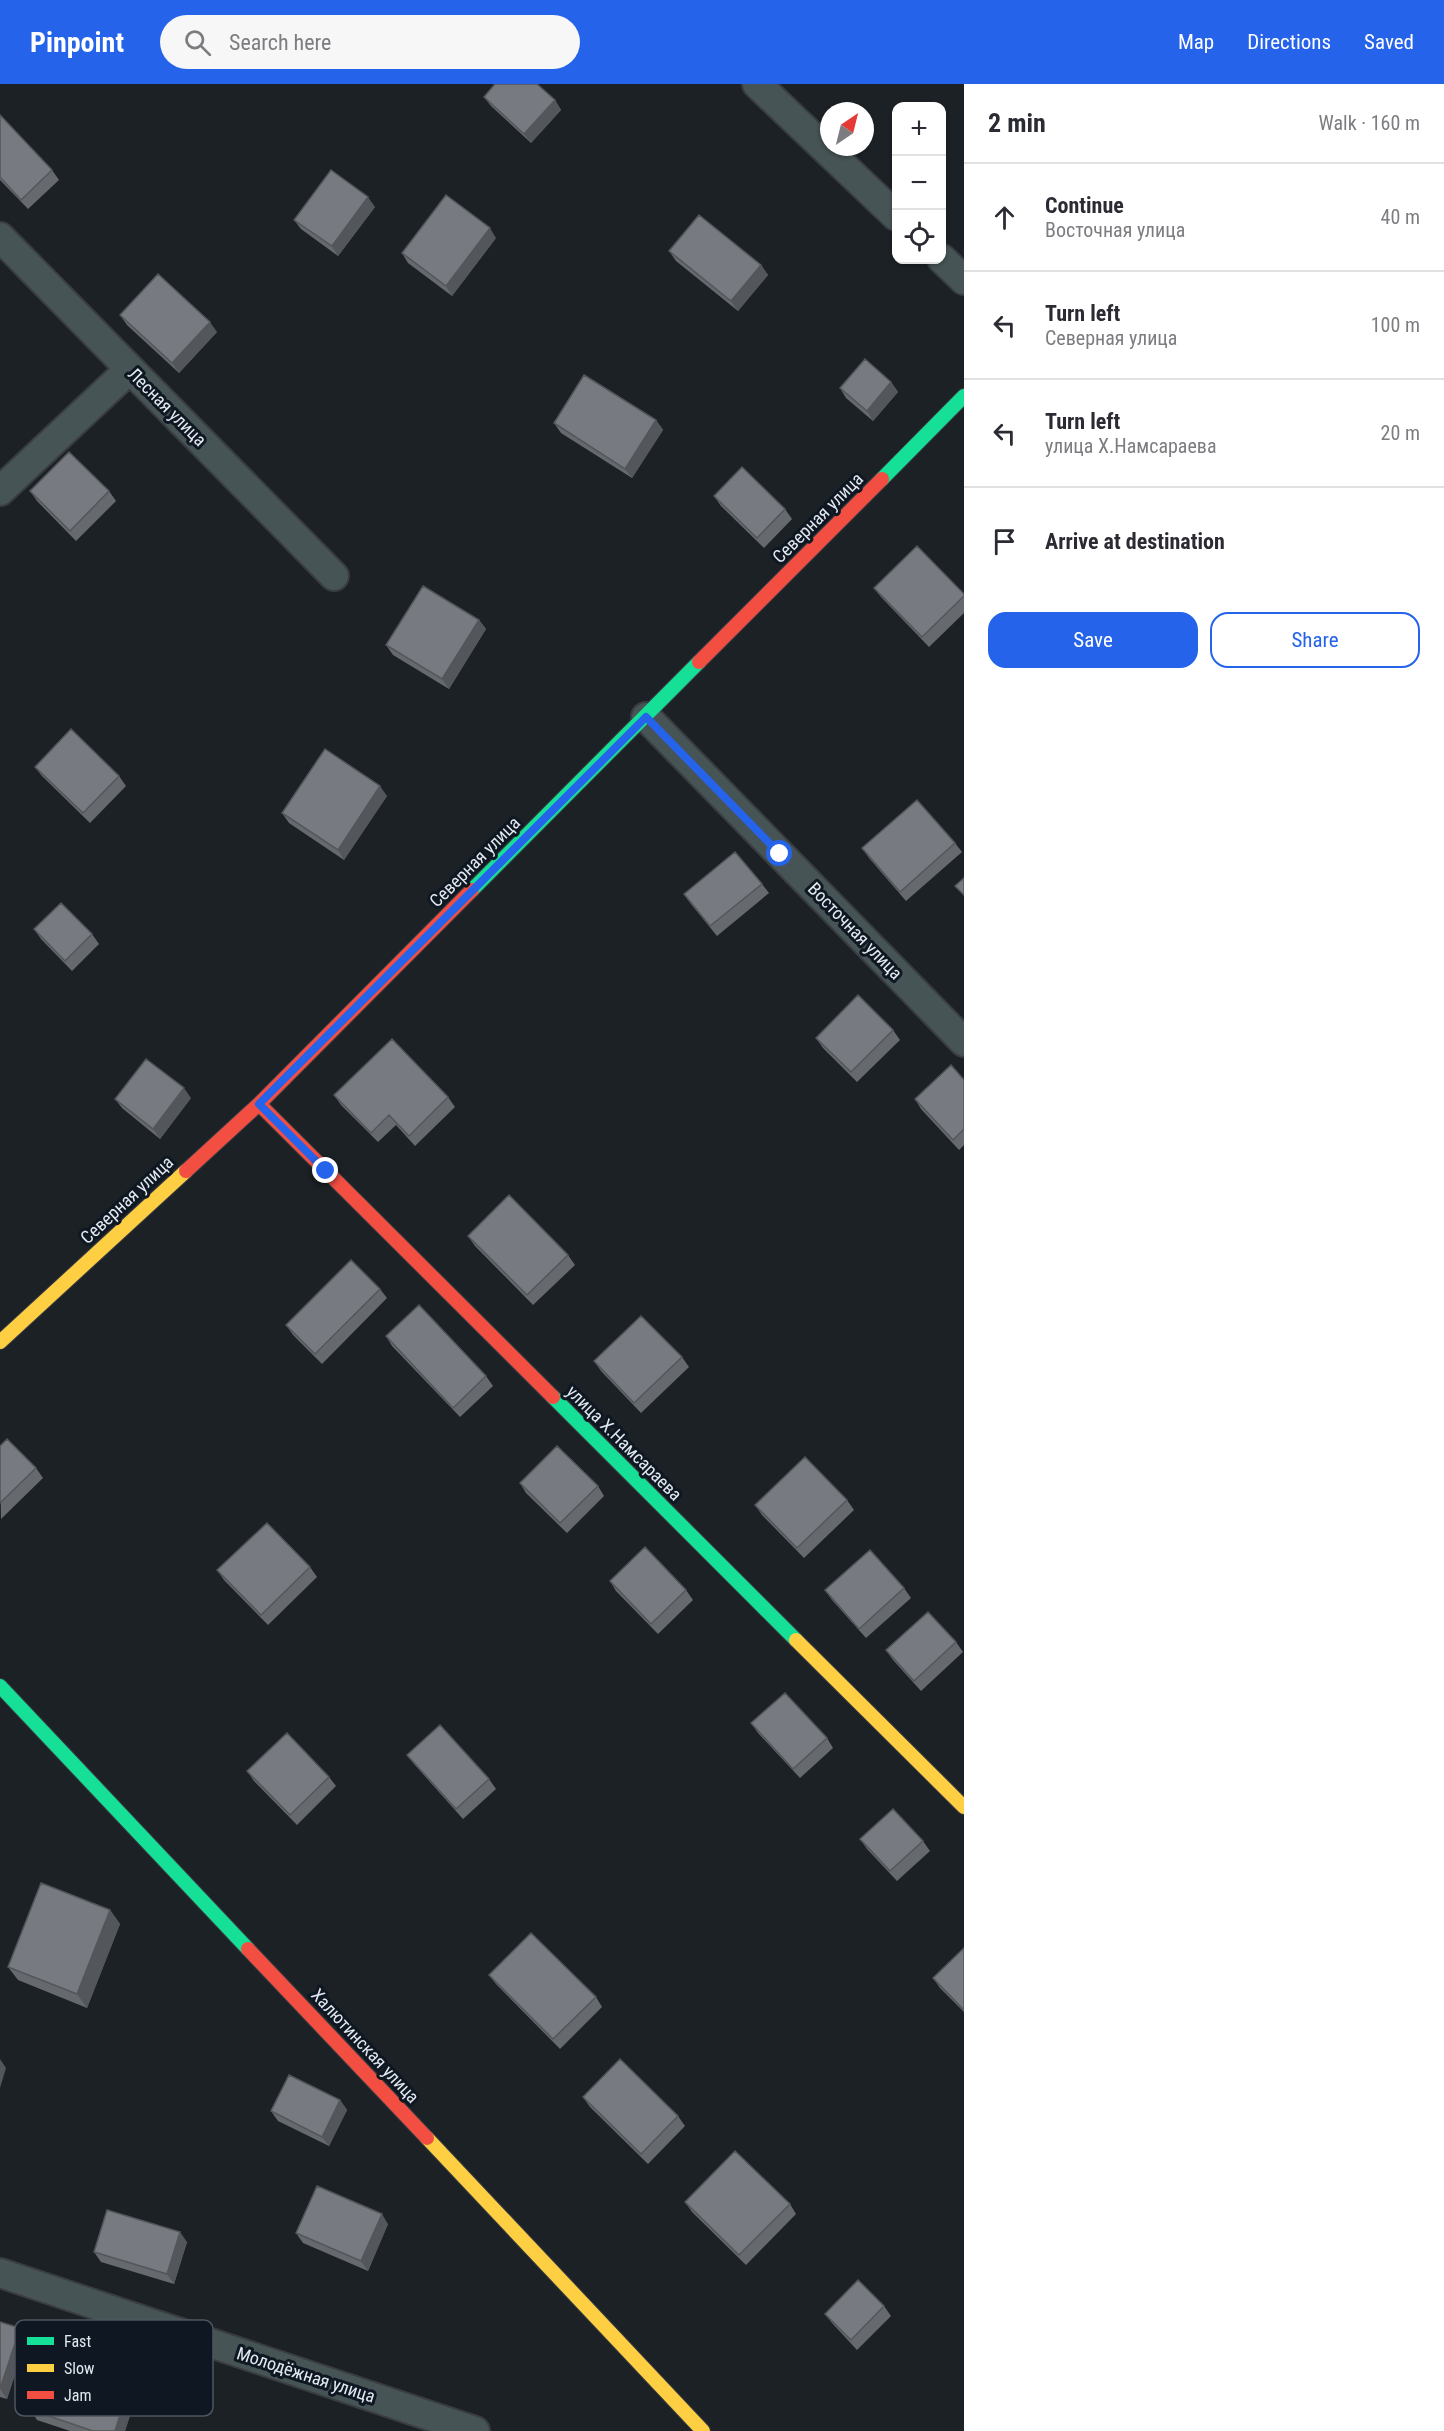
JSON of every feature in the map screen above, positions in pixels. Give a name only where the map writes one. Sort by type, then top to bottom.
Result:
[{"type":"street","points":[[757,84],[892,211]]},
{"type":"street","name":"Лесная улица","points":[[0,237],[334,576]]},
{"type":"street","points":[[946,263],[964,280]]},
{"type":"street","points":[[0,491],[130,369]]},
{"type":"street","name":"Северная улица","points":[[0,1342],[259,1104],[964,396]]},
{"type":"street","name":"Восточная улица","points":[[646,717],[964,1042]]},
{"type":"street","name":"улица Х.Намсараева","points":[[259,1104],[964,1807]]},
{"type":"street","name":"Халютинская улица","points":[[0,1686],[703,2431]]},
{"type":"street","name":"Молодёжная улица","points":[[0,2272],[143,2320]]},
{"type":"street","name":"Молодёжная улица","points":[[213,2343],[475,2431]]},
{"type":"building","points":[[495,84],[537,84],[555,100],[524,134],[484,97]]},
{"type":"building","points":[[0,115],[52,170],[21,200],[0,177]]},
{"type":"building","points":[[331,170],[368,197],[332,246],[294,220]]},
{"type":"building","points":[[446,195],[490,228],[446,286],[402,253]]},
{"type":"building","points":[[699,215],[761,265],[731,301],[669,251]]},
{"type":"building","points":[[158,274],[210,322],[172,363],[120,315]]},
{"type":"building","points":[[865,359],[891,382],[867,411],[840,388]]},
{"type":"building","points":[[584,375],[656,420],[625,469],[554,423]]},
{"type":"building","points":[[69,452],[109,491],[70,531],[30,491]]},
{"type":"building","points":[[742,467],[785,509],[757,538],[714,496]]},
{"type":"building","points":[[917,546],[964,594],[922,637],[874,588]]},
{"type":"building","points":[[423,586],[479,620],[442,679],[386,645]]},
{"type":"building","points":[[71,729],[119,776],[83,813],[35,767]]},
{"type":"building","points":[[325,749],[380,786],[338,850],[282,813]]},
{"type":"building","points":[[917,800],[955,843],[900,892],[862,848]]},
{"type":"building","points":[[735,852],[762,884],[710,926],[684,894]]},
{"type":"building","points":[[964,878],[964,895],[955,886]]},
{"type":"building","points":[[61,903],[92,934],[65,961],[34,929]]},
{"type":"building","points":[[858,995],[893,1030],[851,1072],[816,1038]]},
{"type":"building","points":[[392,1039],[448,1097],[409,1136],[389,1115],[371,1133],[334,1095]]},
{"type":"building","points":[[146,1059],[184,1088],[153,1129],[115,1099]]},
{"type":"building","points":[[951,1065],[964,1080],[964,1129],[953,1140],[915,1099]]},
{"type":"building","points":[[509,1195],[568,1255],[527,1295],[468,1236]]},
{"type":"building","points":[[351,1260],[380,1289],[315,1354],[286,1325]]},
{"type":"building","points":[[419,1305],[486,1376],[453,1408],[386,1336]]},
{"type":"building","points":[[641,1316],[682,1357],[634,1403],[594,1361]]},
{"type":"building","points":[[7,1439],[36,1468],[0,1503],[0,1446]]},
{"type":"building","points":[[557,1446],[598,1486],[560,1523],[520,1483]]},
{"type":"building","points":[[805,1457],[847,1500],[797,1548],[755,1505]]},
{"type":"building","points":[[267,1523],[310,1567],[261,1615],[217,1570]]},
{"type":"building","points":[[645,1547],[686,1590],[651,1624],[610,1581]]},
{"type":"building","points":[[870,1550],[904,1588],[859,1629],[825,1590]]},
{"type":"building","points":[[928,1612],[956,1642],[914,1681],[886,1650]]},
{"type":"building","points":[[785,1693],[827,1738],[793,1769],[751,1723]]},
{"type":"building","points":[[440,1725],[489,1779],[456,1809],[407,1755]]},
{"type":"building","points":[[287,1733],[329,1777],[290,1815],[247,1771]]},
{"type":"building","points":[[893,1809],[923,1841],[890,1871],[860,1839]]},
{"type":"building","points":[[41,1883],[110,1910],[77,1994],[8,1967]]},
{"type":"building","points":[[531,1933],[596,1997],[553,2039],[489,1975]]},
{"type":"building","points":[[964,1948],[964,2010],[933,1978]]},
{"type":"building","points":[[620,2059],[678,2116],[641,2154],[583,2097]]},
{"type":"building","points":[[289,2075],[340,2100],[322,2137],[271,2111]]},
{"type":"building","points":[[735,2151],[790,2204],[739,2255],[685,2202]]},
{"type":"building","points":[[317,2186],[382,2214],[361,2261],[296,2233]]},
{"type":"building","points":[[107,2210],[180,2232],[167,2274],[94,2252]]},
{"type":"building","points":[[858,2280],[884,2306],[851,2340],[825,2314]]},
{"type":"building","points":[[0,2322],[15,2326],[15,2343],[0,2389]]},
{"type":"building","points":[[49,2416],[120,2416],[115,2431],[93,2431]]},
{"type":"traffic: fast","points":[[882,479],[964,396]]},
{"type":"traffic: fast","points":[[472,890],[699,662]]},
{"type":"traffic: fast","points":[[553,1397],[796,1640]]},
{"type":"traffic: fast","points":[[0,1686],[248,1949]]},
{"type":"traffic: slow","points":[[0,1342],[186,1171]]},
{"type":"traffic: slow","points":[[796,1640],[964,1807]]},
{"type":"traffic: slow","points":[[427,2138],[703,2431]]},
{"type":"traffic: jam","points":[[699,662],[882,479]]},
{"type":"traffic: jam","points":[[186,1171],[259,1104],[472,890]]},
{"type":"traffic: jam","points":[[259,1104],[553,1397]]},
{"type":"traffic: jam","points":[[248,1949],[427,2138]]},
{"type":"route","points":[[326,1171],[259,1104],[646,717],[780,854]]}]
